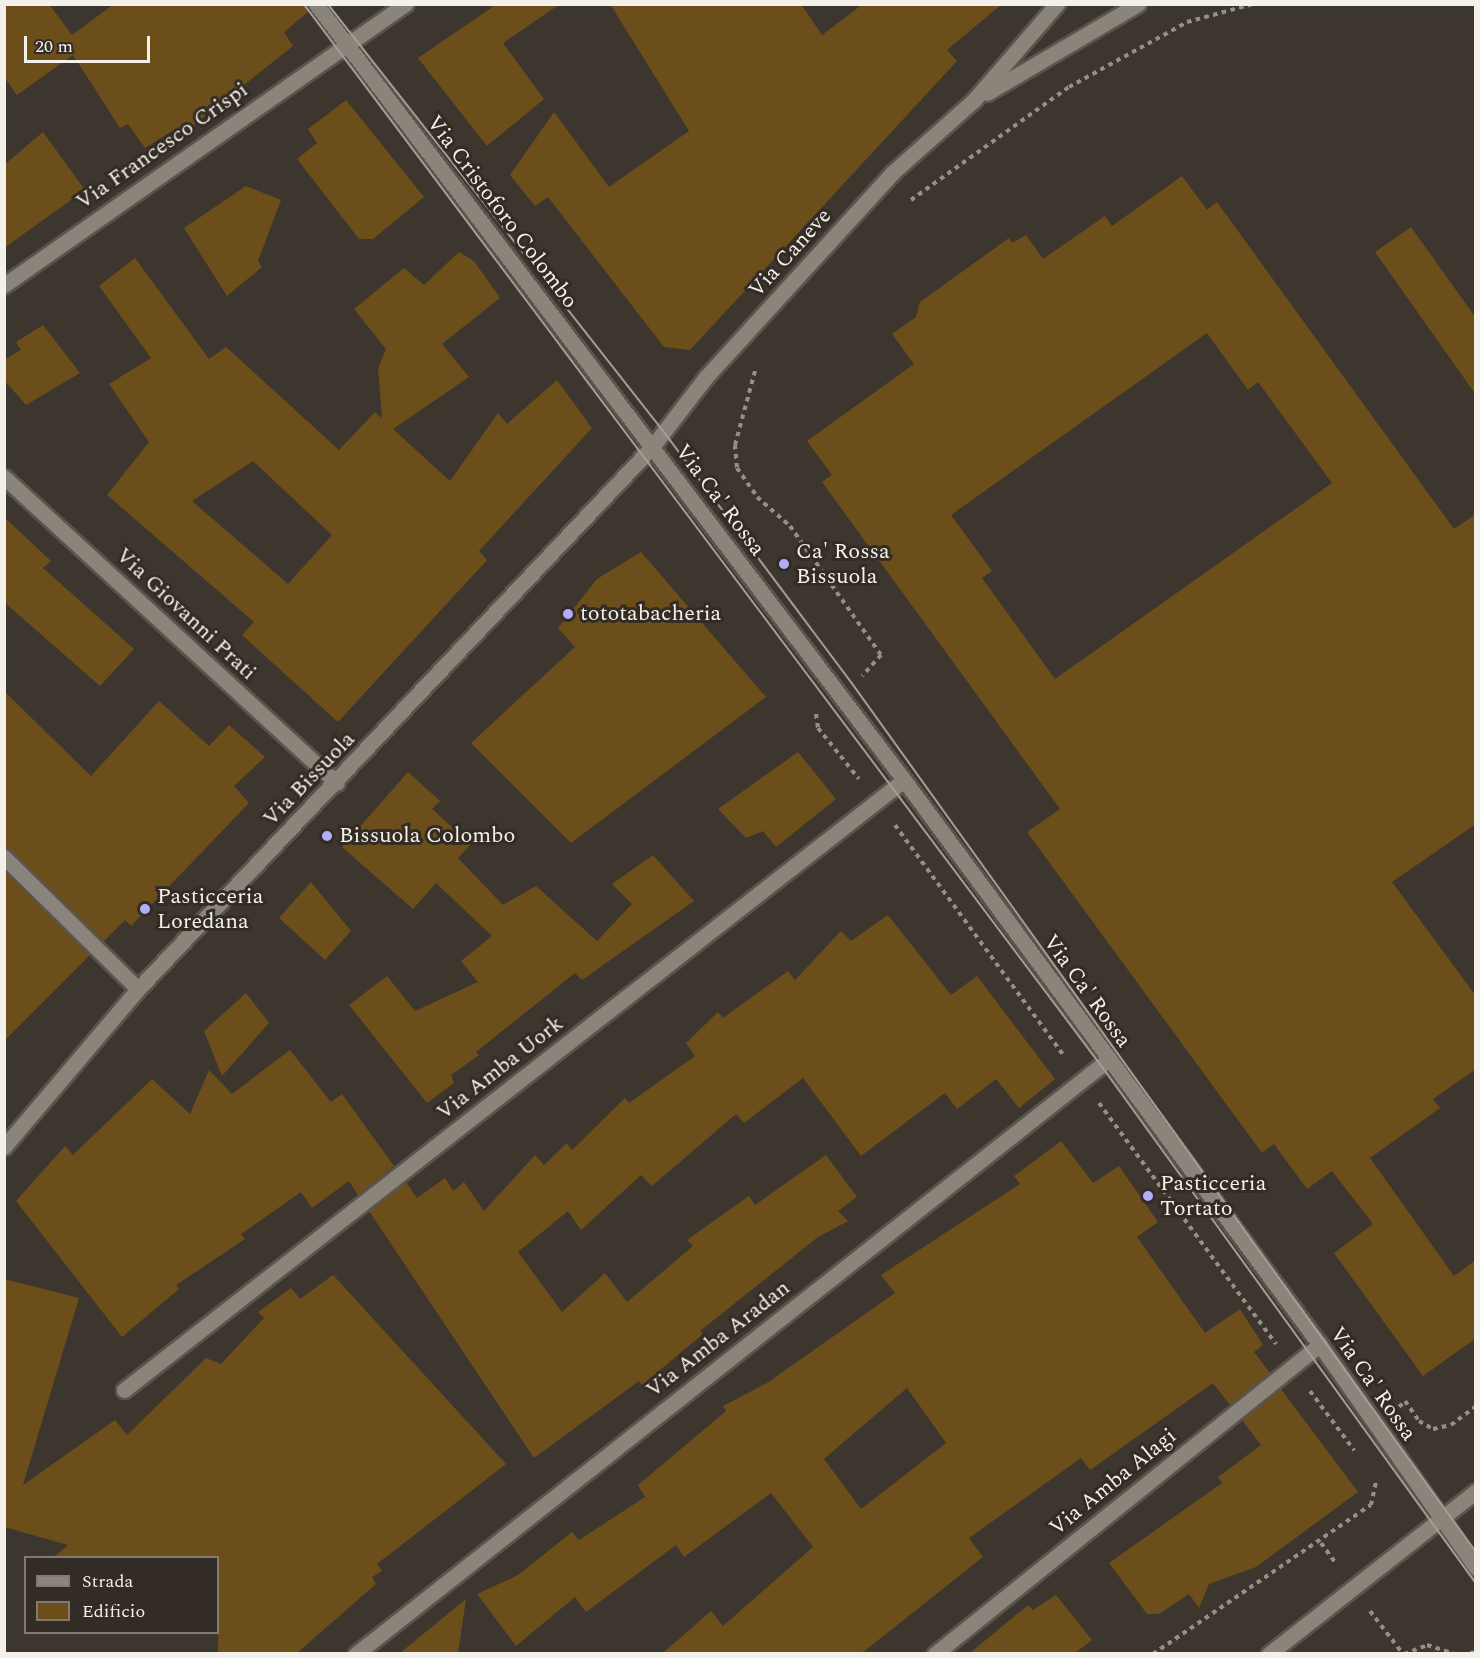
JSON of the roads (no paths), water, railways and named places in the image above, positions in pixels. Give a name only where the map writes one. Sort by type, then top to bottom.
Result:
[{"type":"street","name":"Via Cristoforo Colombo","points":[[316,4],[652,447]]},
{"type":"street","name":"Via Francesco Crispi","points":[[4,285],[406,4]]},
{"type":"street","name":"Via Caneve","points":[[652,447],[706,377],[892,173],[974,100],[1057,4]]},
{"type":"street","name":"Via Caneve","points":[[974,100],[1138,4]]},
{"type":"street","name":"Via Ca' Rossa","points":[[652,447],[904,780],[1320,1345],[1441,1522],[1476,1568]]},
{"type":"street","name":"Via Bissuola","points":[[4,1147],[138,990],[337,783],[652,447]]},
{"type":"street","name":"Via Giovanni Prati","points":[[4,477],[337,783]]},
{"type":"street","name":"Via Amba Uork","points":[[124,1390],[904,780]]},
{"type":"street","points":[[4,857],[138,990]]},
{"type":"street","name":"Via Amba Aradan","points":[[356,1653],[1108,1059]]},
{"type":"street","name":"Via Amba Alagi","points":[[935,1653],[1320,1345]]},
{"type":"street","points":[[1269,1653],[1441,1522],[1476,1491]]},
{"type":"tram line","points":[[304,4],[1101,1065],[1476,1583]]},
{"type":"tram line","points":[[328,4],[665,433],[852,683],[1476,1552]]},
{"type":"place","name":"Ca' Rossa Bissuola","points":[[784,564]]},
{"type":"place","name":"tototabacheria","points":[[568,614]]},
{"type":"place","name":"Bissuola Colombo","points":[[327,836]]},
{"type":"place","name":"Pasticceria Loredana","points":[[145,909]]},
{"type":"place","name":"Pasticceria Tortato","points":[[1148,1196]]}]
